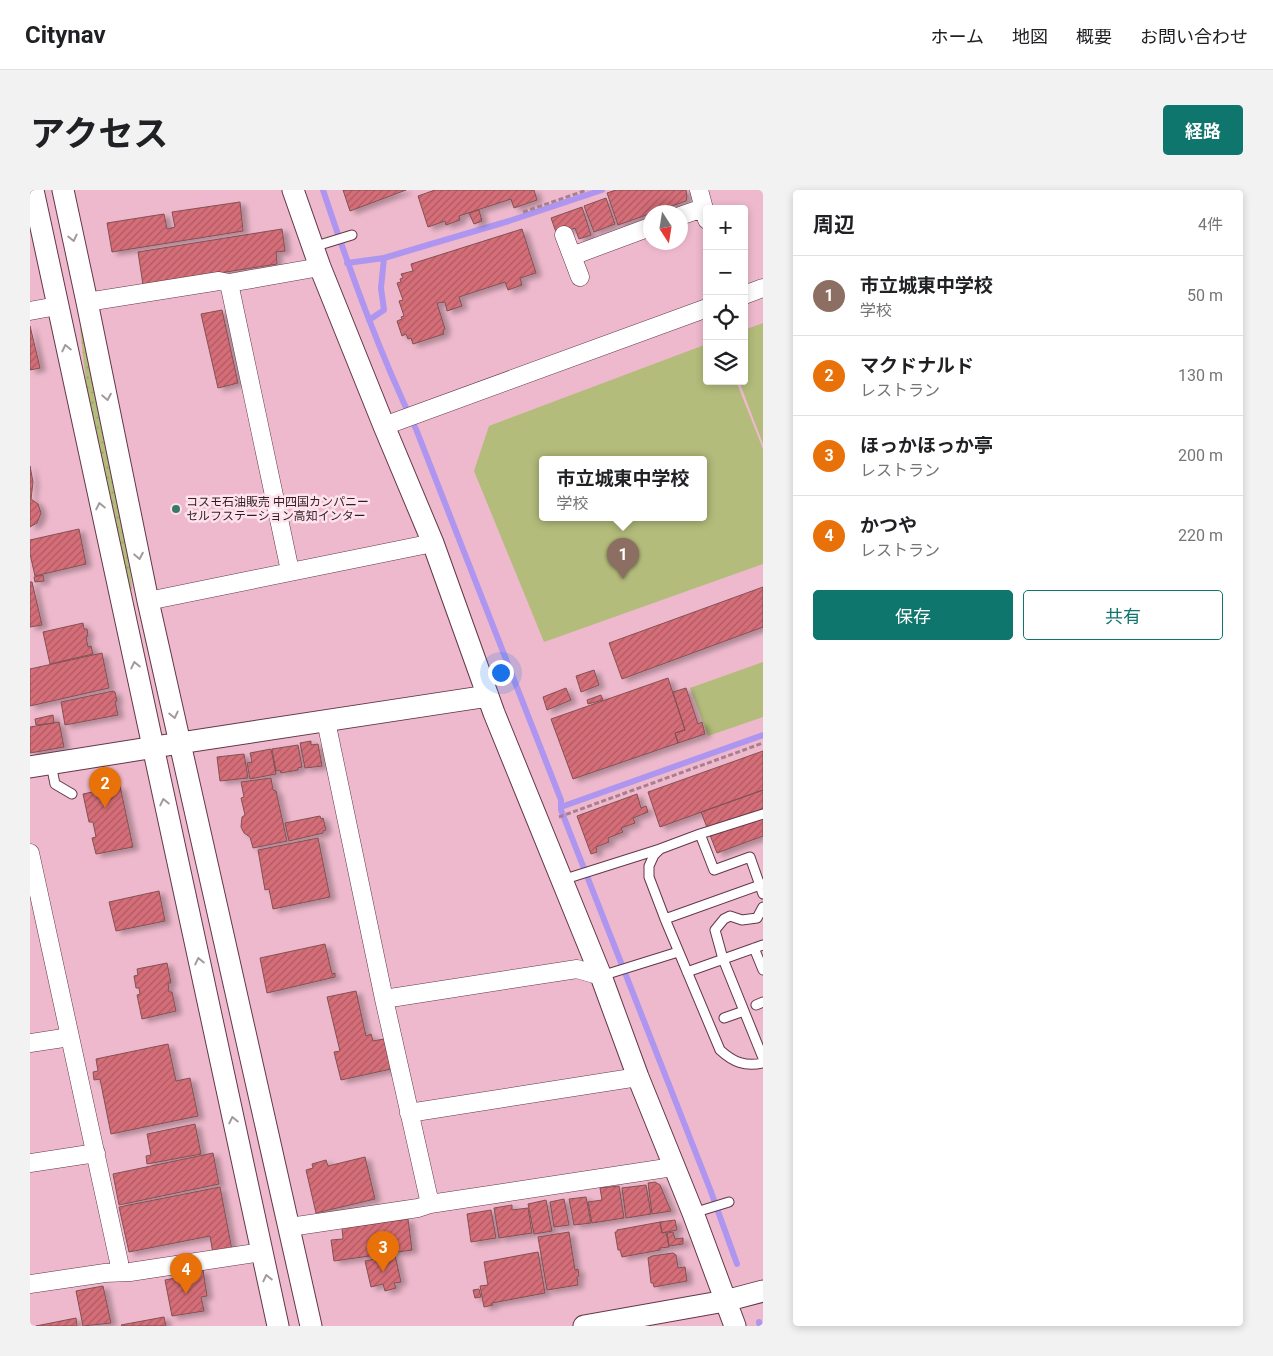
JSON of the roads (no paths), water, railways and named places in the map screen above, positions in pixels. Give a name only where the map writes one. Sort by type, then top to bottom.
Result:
[{"type":"street","points":[[33,190],[278,1326]]},
{"type":"street","points":[[62,190],[88,302],[148,601],[311,1326]]},
{"type":"street","points":[[699,190],[703,206]]},
{"type":"street","points":[[297,191],[322,244],[320,267],[393,423],[433,543],[488,696],[601,976],[638,1077],[693,1213],[735,1326]]},
{"type":"street","points":[[688,215],[703,214]]},
{"type":"street","points":[[572,256],[643,230]]},
{"type":"street","points":[[564,235],[580,277]]},
{"type":"street","points":[[88,302],[219,281],[229,283],[320,267]]},
{"type":"street","points":[[229,283],[290,571]]},
{"type":"street","points":[[748,294],[763,288]]},
{"type":"street","points":[[30,311],[57,306]]},
{"type":"street","points":[[393,423],[703,309]]},
{"type":"street","points":[[148,601],[433,543]]},
{"type":"street","points":[[30,767],[488,696]]},
{"type":"street","points":[[326,721],[384,999],[430,1204]]},
{"type":"street","points":[[30,853],[37,917],[70,1037],[119,1262],[118,1272]]},
{"type":"street","points":[[384,999],[577,969],[601,976]]},
{"type":"street","points":[[30,1043],[70,1037]]},
{"type":"street","points":[[409,1113],[638,1077]]},
{"type":"street","points":[[30,1163],[96,1153]]},
{"type":"street","points":[[290,1227],[673,1167]]},
{"type":"street","points":[[30,1284],[262,1252]]},
{"type":"street","points":[[584,1326],[725,1301],[763,1291]]},
{"type":"lane","points":[[322,244],[352,235]]},
{"type":"lane","points":[[51,764],[55,784],[72,794]]},
{"type":"lane","points":[[562,880],[763,814]]},
{"type":"lane","points":[[700,834],[714,870],[750,857],[762,884],[763,894]]},
{"type":"lane","points":[[660,849],[654,855],[649,866],[649,877],[678,952],[720,1050],[736,1062],[744,1065],[763,1064]]},
{"type":"lane","points":[[665,919],[762,884]]},
{"type":"lane","points":[[763,907],[757,918],[742,920],[730,916],[719,924],[715,930],[723,959],[763,1058]]},
{"type":"lane","points":[[687,972],[758,947],[763,970]]},
{"type":"lane","points":[[601,976],[678,952]]},
{"type":"lane","points":[[724,1018],[744,1011]]},
{"type":"lane","points":[[693,1213],[729,1202]]},
{"type":"waterway","points":[[323,190],[366,311],[402,400],[416,429],[561,800],[561,810],[710,1189],[737,1264]]},
{"type":"waterway","points":[[369,320],[384,310],[381,288],[384,258],[509,221],[602,190]]},
{"type":"waterway","points":[[347,263],[384,258]]},
{"type":"waterway","points":[[561,807],[763,735]]},
{"type":"waterway","points":[[759,1322],[760,1326]]},
{"type":"place","name":"コスモ石油販売 中四国カンパニー セルフステーション高知インター","points":[[176,509]]},
{"type":"place","name":"市立城東中学校","points":[[623,579]]},
{"type":"place","name":"マクドナルド","points":[[105,808]]},
{"type":"place","name":"ほっかほっか亭","points":[[383,1272]]},
{"type":"place","name":"かつや","points":[[186,1294]]}]
